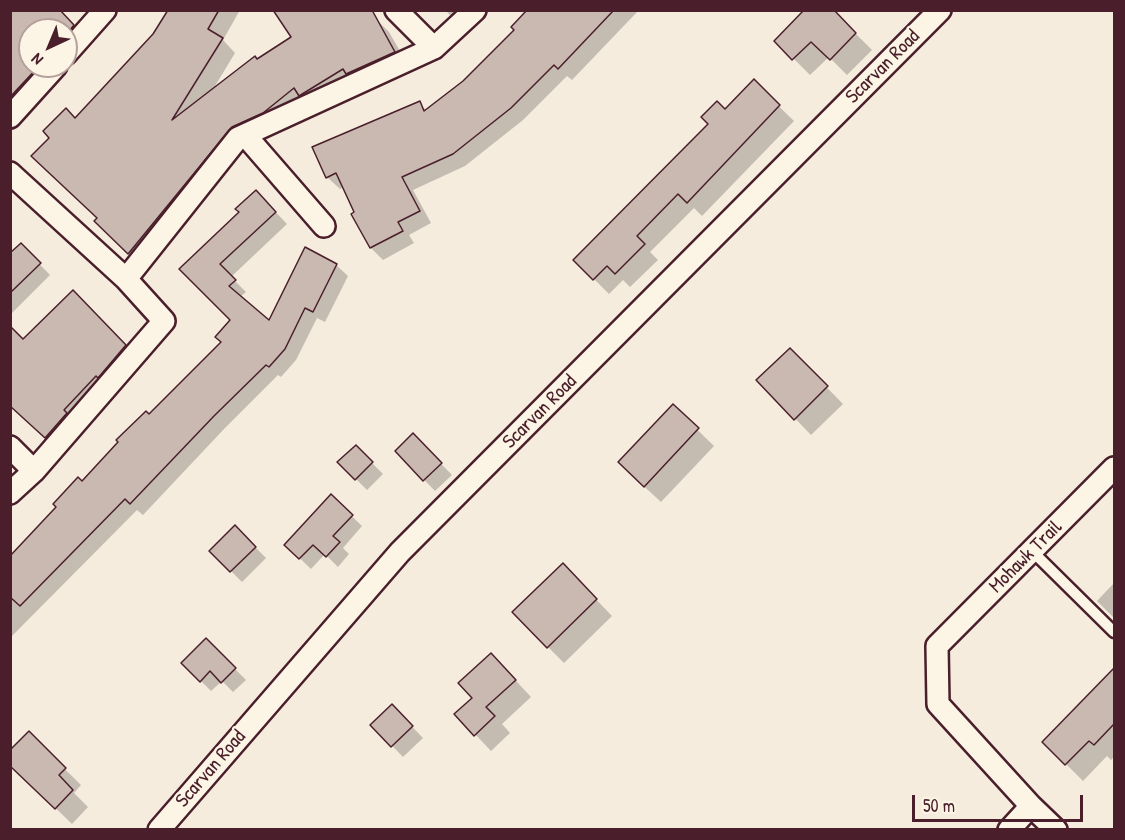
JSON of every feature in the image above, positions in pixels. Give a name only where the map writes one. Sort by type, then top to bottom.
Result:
[{"type":"street","points":[[78,40],[105,10]]},
{"type":"street","points":[[396,10],[434,48]]},
{"type":"street","points":[[126,279],[238,138],[434,48],[475,10]]},
{"type":"street","name":"Scarvan Road","points":[[159,830],[400,552],[940,10]]},
{"type":"street","points":[[10,117],[45,78]]},
{"type":"street","points":[[244,135],[324,226]]},
{"type":"street","points":[[10,173],[126,279],[164,321],[34,471],[10,493]]},
{"type":"street","points":[[10,447],[34,471]]},
{"type":"street","name":"Mohawk Trail","points":[[1031,806],[938,704],[937,646],[1114,468]]},
{"type":"street","points":[[1009,830],[1031,806],[1056,830]]},
{"type":"lane","points":[[1032,551],[1114,632]]},
{"type":"building","points":[[10,10],[60,10],[67,18],[18,18],[18,78],[28,78],[10,97]]},
{"type":"building","points":[[168,10],[219,10],[208,29],[223,38],[172,120],[255,56],[257,59],[291,37],[273,10],[372,10],[395,52],[346,74],[343,69],[299,96],[294,88],[263,113],[232,127],[128,254],[94,221],[97,218],[31,156],[49,138],[43,131],[66,108],[75,118],[153,34]]},
{"type":"building","points":[[527,10],[614,10],[558,69],[554,65],[511,108],[453,154],[402,177],[420,211],[398,222],[403,231],[370,248],[351,214],[354,212],[336,173],[326,178],[312,147],[420,101],[424,111],[463,81],[514,30],[511,27]]},
{"type":"building","points":[[804,10],[834,10],[856,33],[830,60],[811,42],[792,60],[774,41]]},
{"type":"building","points":[[754,79],[780,105],[687,203],[678,194],[637,236],[645,244],[615,274],[607,266],[593,280],[573,260],[708,124],[701,117],[717,101],[725,109]]},
{"type":"building","points":[[256,190],[276,212],[220,264],[236,280],[229,286],[269,320],[305,247],[337,264],[313,312],[305,308],[285,349],[269,367],[266,365],[214,416],[130,504],[125,499],[20,606],[10,597],[10,556],[56,507],[53,504],[78,477],[82,481],[118,442],[116,440],[146,411],[149,414],[221,342],[215,337],[230,320],[179,269],[239,212],[235,209]]},
{"type":"building","points":[[21,243],[41,263],[10,293],[10,253]]},
{"type":"building","points":[[73,290],[126,345],[98,378],[96,376],[64,410],[67,413],[45,438],[10,406],[10,326],[23,339]]},
{"type":"building","points":[[790,348],[828,386],[794,420],[756,380]]},
{"type":"building","points":[[673,404],[699,428],[644,487],[618,462]]},
{"type":"building","points":[[413,433],[442,463],[423,481],[395,451]]},
{"type":"building","points":[[356,445],[373,462],[355,480],[337,462]]},
{"type":"building","points":[[331,494],[353,515],[333,536],[340,542],[326,557],[313,545],[299,559],[284,545]]},
{"type":"building","points":[[235,525],[256,547],[230,572],[209,551]]},
{"type":"building","points":[[563,563],[597,599],[547,648],[512,612]]},
{"type":"building","points":[[206,638],[236,668],[221,683],[210,671],[200,682],[181,663]]},
{"type":"building","points":[[491,653],[516,680],[486,707],[495,716],[474,736],[454,714],[472,698],[458,683]]},
{"type":"building","points":[[1114,668],[1114,724],[1094,745],[1089,741],[1065,765],[1042,742]]},
{"type":"building","points":[[392,704],[413,726],[391,747],[370,725]]},
{"type":"building","points":[[29,731],[66,768],[59,775],[73,790],[55,809],[10,766],[10,750]]}]
